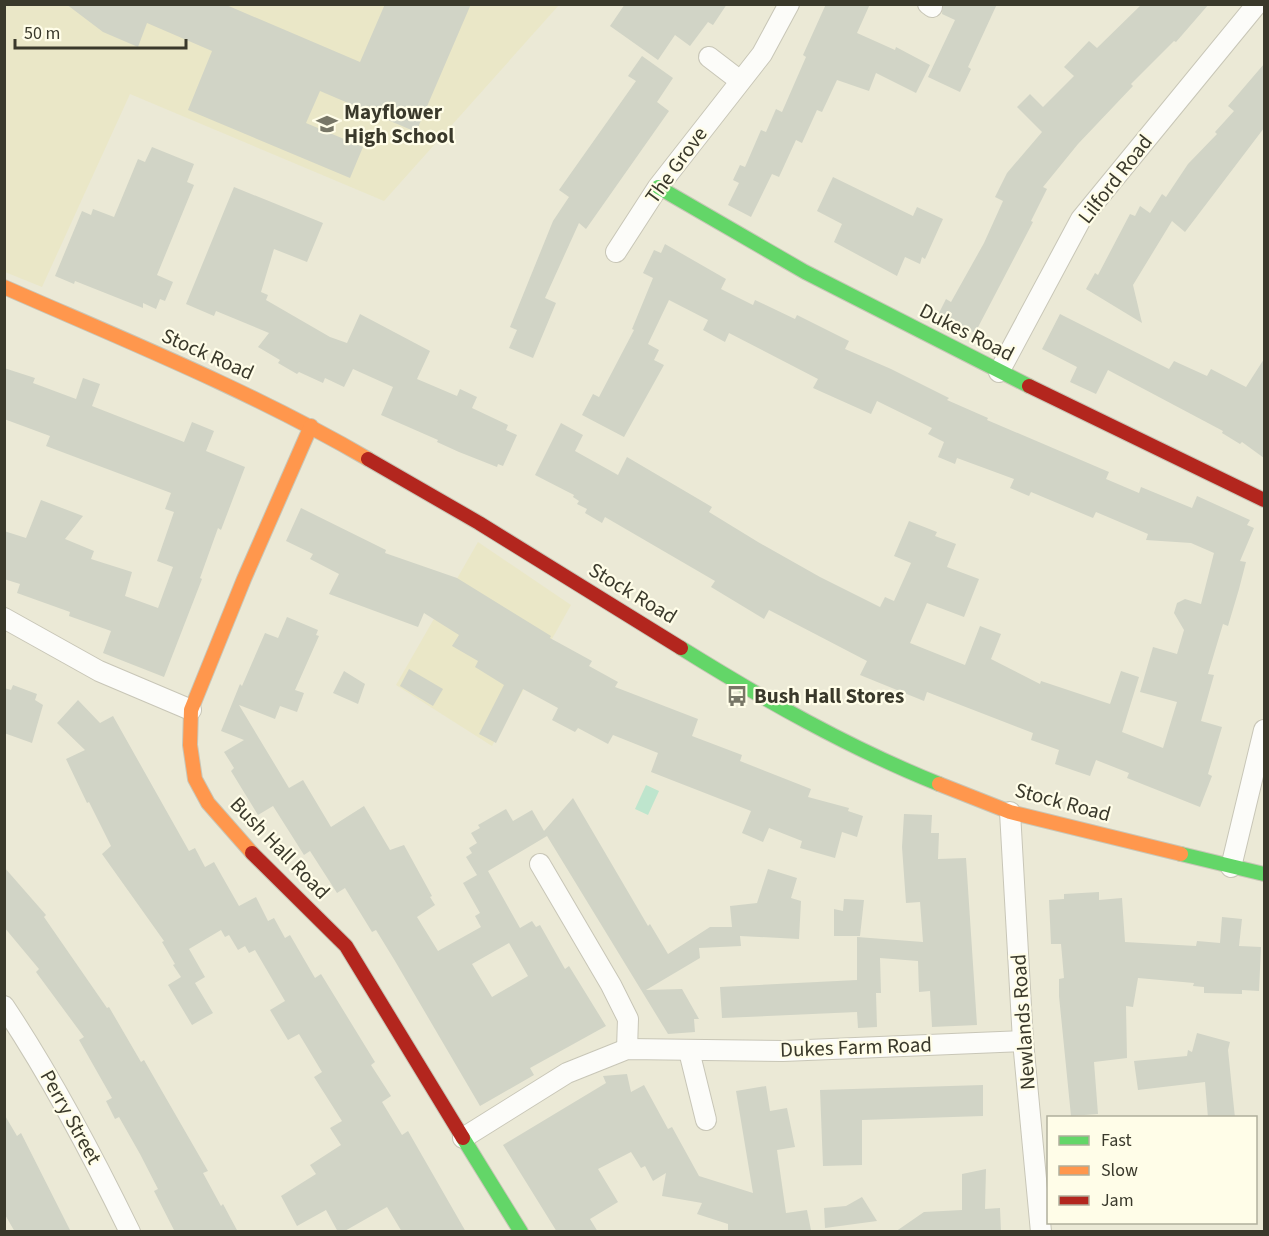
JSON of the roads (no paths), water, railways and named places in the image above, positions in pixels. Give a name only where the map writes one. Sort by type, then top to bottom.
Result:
[{"type":"street","name":"The Grove","points":[[616,252],[658,187],[739,80],[762,54],[789,4]]},
{"type":"street","name":"Lilford Road","points":[[999,372],[1081,219],[1257,4]]},
{"type":"street","points":[[709,57],[739,80]]},
{"type":"street","name":"Dukes Road","points":[[658,187],[806,272],[999,372],[1264,501]]},
{"type":"street","name":"Stock Road","points":[[4,287],[226,384],[311,426],[479,523],[737,683],[892,765],[1010,812],[1264,874]]},
{"type":"street","name":"Bush Hall Road","points":[[311,426],[240,590],[192,710],[190,745],[195,779],[208,803],[230,831],[346,946],[521,1232]]},
{"type":"street","points":[[4,618],[99,671],[192,710]]},
{"type":"street","points":[[1231,867],[1264,730]]},
{"type":"street","name":"Newlands Road","points":[[1010,812],[1023,1041],[1042,1177],[1041,1232]]},
{"type":"street","points":[[540,864],[611,985],[628,1019],[627,1049]]},
{"type":"street","name":"Perry Street","points":[[4,1006],[40,1059],[83,1136],[130,1232]]},
{"type":"street","name":"Dukes Farm Road","points":[[464,1138],[567,1073],[627,1049],[783,1051],[1023,1041]]},
{"type":"street","points":[[689,1051],[706,1120]]},
{"type":"place","name":"Mayflower High School","points":[[327,124]]},
{"type":"place","name":"Bush Hall Stores","points":[[737,696]]}]
